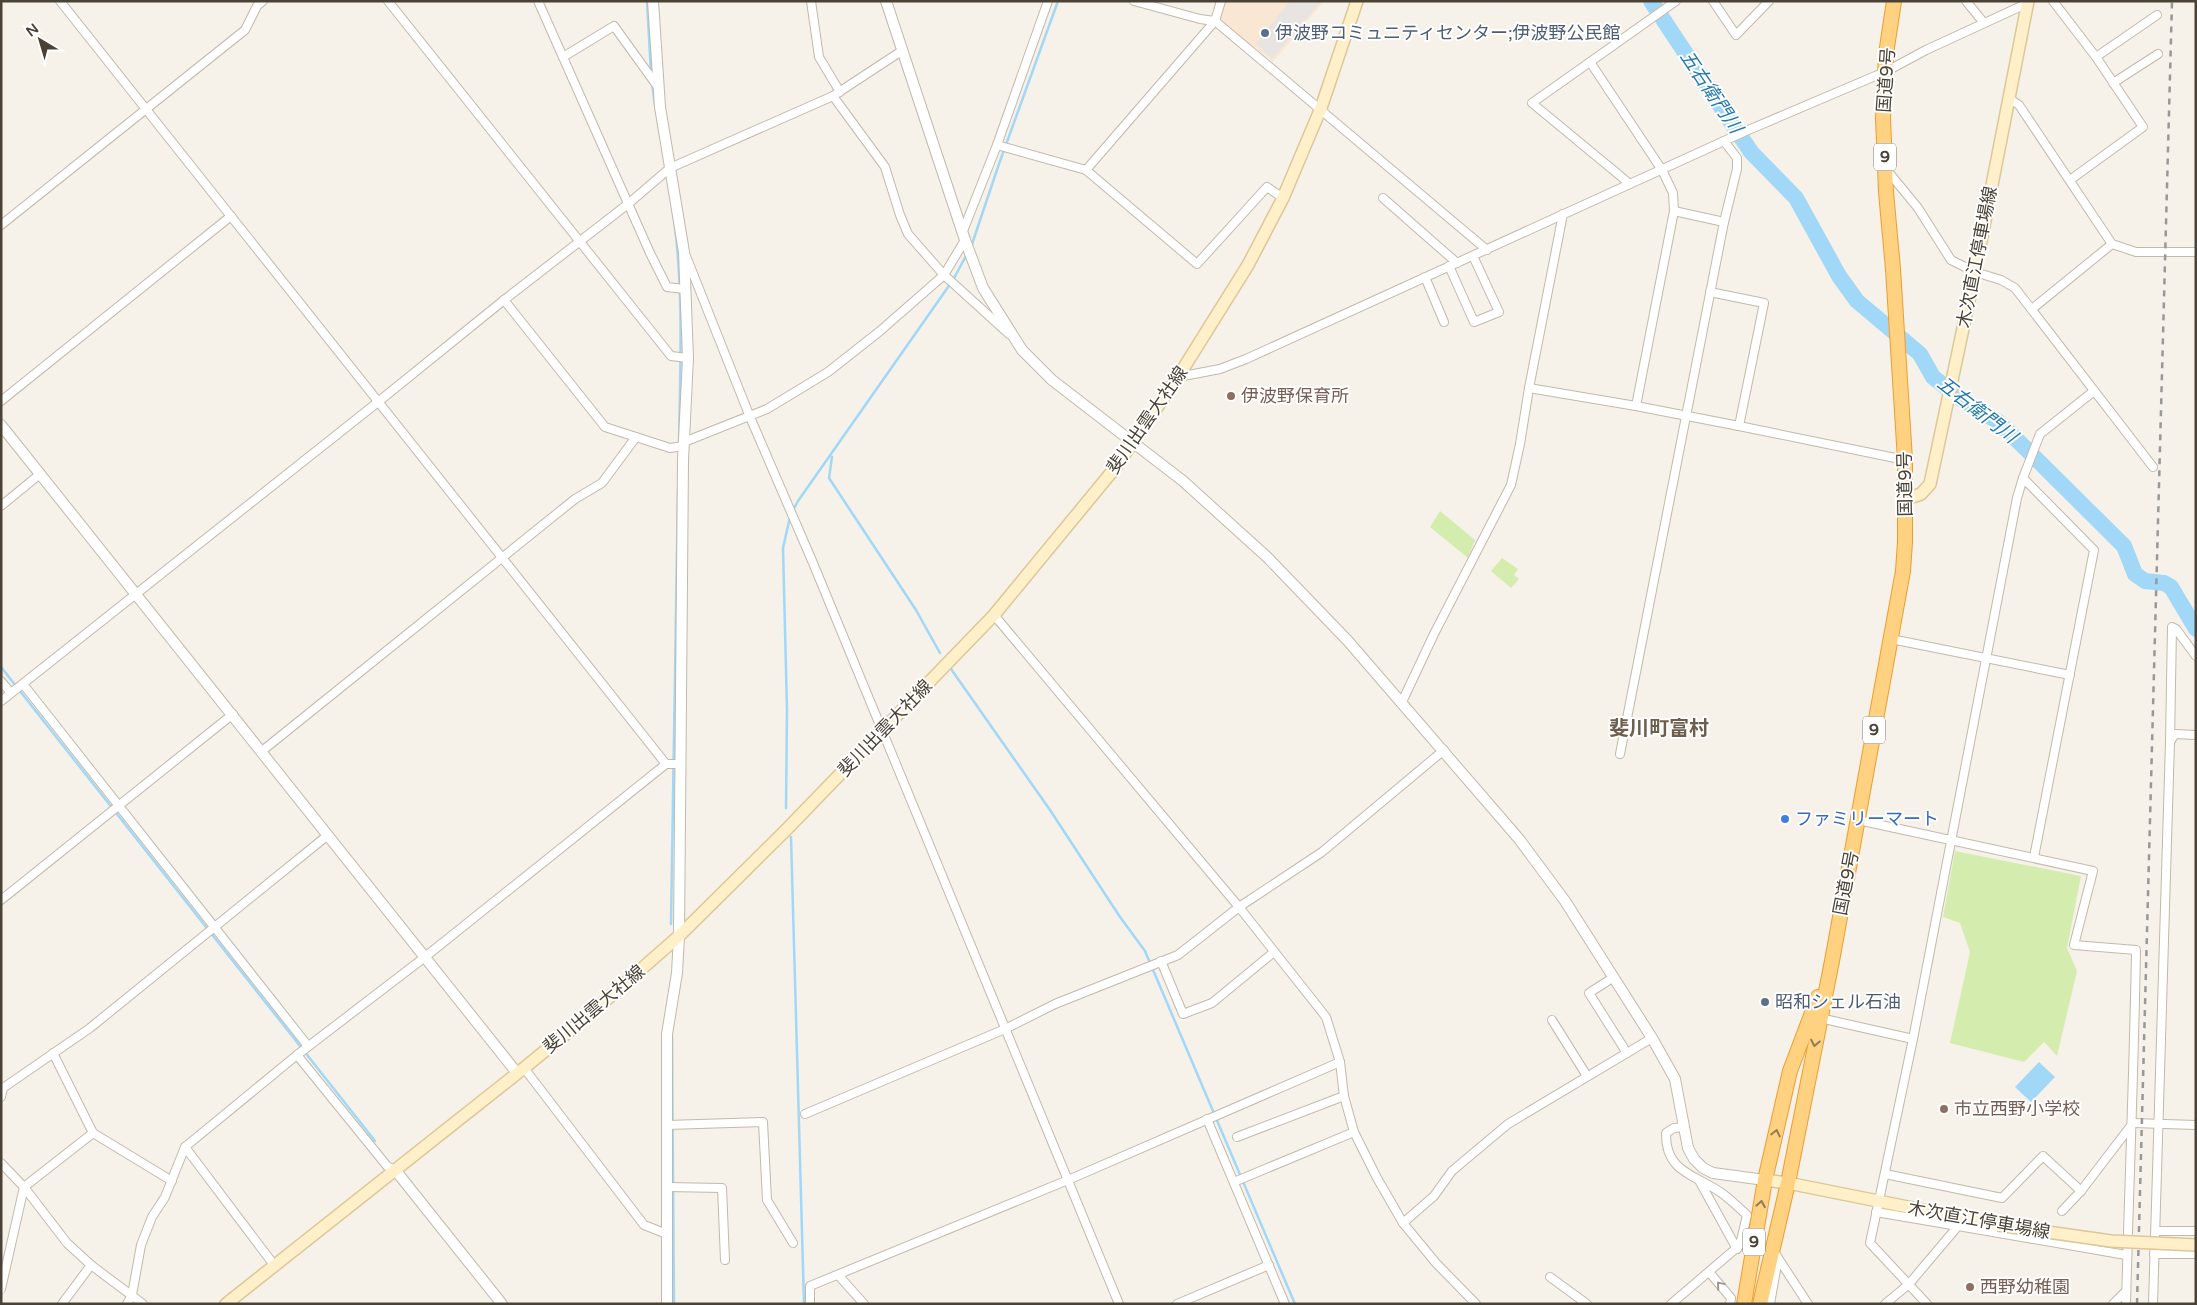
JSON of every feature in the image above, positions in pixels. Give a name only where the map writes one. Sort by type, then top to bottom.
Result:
[{"type":"highway","name":"国道9号","points":[[1760,1304],[1775,1252],[1832,961],[1903,571],[1906,499],[1905,460],[1894,313],[1883,118],[1887,71],[1886,54],[1894,1]]},
{"type":"highway","name":"国道9号","points":[[1744,1304],[1765,1180],[1790,1071],[1832,961]]},
{"type":"main road","name":"斐川出雲大社線","points":[[226,1304],[520,1071],[589,1015],[680,936],[781,836],[994,615],[1115,468],[1134,442],[1178,378],[1248,265],[1283,198],[1321,108],[1357,1]]},
{"type":"main road","name":"木次直江停車場線","points":[[1906,499],[1921,494],[1930,484],[1975,272],[2028,2]]},
{"type":"main road","name":"木次直江停車場線","points":[[1765,1180],[1788,1183],[1877,1207],[2111,1242],[2196,1245]]},
{"type":"street","points":[[60,1],[666,764]]},
{"type":"street","points":[[1,225],[245,30],[256,6],[263,1]]},
{"type":"street","points":[[388,1],[671,356],[688,358]]},
{"type":"street","points":[[538,1],[667,287],[684,289]]},
{"type":"street","points":[[653,1],[658,87],[684,252],[688,358],[684,444],[680,936],[678,973],[667,1034],[667,1304]]},
{"type":"street","points":[[811,1],[819,57],[836,94],[886,167],[900,215],[908,234],[944,275],[1012,337]]},
{"type":"street","points":[[886,1],[964,236],[984,288],[1012,337],[1022,350],[1052,380],[1183,481],[1267,557],[1348,641],[1519,838],[1565,901],[1652,1038],[1675,1080],[1688,1148],[1694,1159],[1712,1173],[1765,1180]]},
{"type":"street","points":[[504,300],[605,427],[670,448],[768,409],[828,372],[880,331],[944,275],[964,236],[1048,1]]},
{"type":"street","points":[[1134,1],[1200,19],[1216,21],[1487,250]]},
{"type":"street","points":[[1086,170],[1216,21],[1221,1]]},
{"type":"street","points":[[1630,184],[1532,103],[1676,1]]},
{"type":"street","points":[[1713,1],[1736,35],[1769,1]]},
{"type":"street","points":[[1966,1],[1984,23]]},
{"type":"street","points":[[2053,1],[2096,57],[2143,127],[2070,180]]},
{"type":"street","points":[[1178,378],[1220,369],[1246,359],[1746,131],[1887,71],[2028,2]]},
{"type":"street","points":[[2096,57],[2157,15]]},
{"type":"street","points":[[563,57],[614,26],[658,87]]},
{"type":"street","points":[[1,701],[504,300],[628,204],[670,168],[836,94],[903,50]]},
{"type":"street","points":[[2113,83],[2158,54]]},
{"type":"street","points":[[1590,62],[1662,170],[1673,193],[1674,211],[1636,406]]},
{"type":"street","points":[[2008,98],[2019,105],[2112,244],[2136,252],[2196,252]]},
{"type":"street","points":[[1620,754],[1724,222],[1737,169],[1736,158],[1726,141]]},
{"type":"street","points":[[997,145],[1086,170],[1197,264],[1268,187],[1283,198]]},
{"type":"street","points":[[1885,169],[1918,208],[1951,260],[1975,272],[2001,280],[2015,288],[2153,467]]},
{"type":"street","points":[[1383,198],[1457,263]]},
{"type":"street","points":[[1674,211],[1724,222]]},
{"type":"street","points":[[1402,702],[1434,634],[1510,485],[1520,444],[1563,214]]},
{"type":"street","points":[[1,400],[230,216]]},
{"type":"street","points":[[2032,310],[2112,244]]},
{"type":"street","points":[[684,252],[750,417],[813,563],[1119,1304]]},
{"type":"street","points":[[1449,266],[1474,322],[1499,312],[1473,256]]},
{"type":"street","points":[[1425,277],[1444,322]]},
{"type":"street","points":[[1710,292],[1764,303],[1739,426]]},
{"type":"street","points":[[1529,388],[1636,406],[1905,460]]},
{"type":"street","points":[[1927,1304],[1870,1243],[1953,839],[2017,498],[2040,434],[2094,391]]},
{"type":"street","points":[[1,425],[425,957],[644,1225],[667,1234]]},
{"type":"street","points":[[262,751],[575,499],[602,483],[636,437]]},
{"type":"street","points":[[1,506],[40,474]]},
{"type":"street","points":[[2023,478],[2094,550],[2034,857]]},
{"type":"street","points":[[994,615],[1239,907],[1326,1017],[1340,1062],[1344,1096],[1354,1132],[1377,1178],[1403,1223],[1436,1263],[1476,1304]]},
{"type":"street","points":[[2153,1304],[2160,1124],[2172,627],[2176,629],[2196,656]]},
{"type":"street","points":[[1890,639],[1986,660],[2070,675]]},
{"type":"street","points":[[1,681],[11,693]]},
{"type":"street","points":[[23,684],[308,1046]]},
{"type":"street","points":[[1,900],[233,714]]},
{"type":"street","points":[[2170,742],[2175,734],[2196,735]]},
{"type":"street","points":[[805,1114],[1005,1029],[1056,1004],[1178,955],[1239,907],[1322,852],[1444,750]]},
{"type":"street","points":[[127,1304],[132,1295],[142,1245],[152,1217],[166,1197],[185,1146],[308,1046],[425,957],[666,764],[680,764]]},
{"type":"street","points":[[1858,820],[1953,839],[2093,871],[2074,945],[2136,950],[2133,1122],[2126,1255],[2126,1304]]},
{"type":"street","points":[[1,1097],[3,1088],[90,1028],[328,835]]},
{"type":"street","points":[[1161,961],[1184,1014],[1212,1003],[1274,952]]},
{"type":"street","points":[[1614,977],[1589,993],[1626,1053]]},
{"type":"street","points":[[1820,1018],[1913,1039]]},
{"type":"street","points":[[1552,1020],[1587,1076]]},
{"type":"street","points":[[1403,1223],[1434,1196],[1452,1171],[1508,1124],[1652,1038]]},
{"type":"street","points":[[53,1053],[93,1133],[172,1181]]},
{"type":"street","points":[[297,1055],[387,1166],[396,1171],[502,1304]]},
{"type":"street","points":[[810,1304],[810,1286],[839,1276],[917,1241],[1068,1180],[1340,1062]]},
{"type":"street","points":[[1237,1137],[1344,1096]]},
{"type":"street","points":[[1207,1119],[1286,1304]]},
{"type":"street","points":[[667,1124],[764,1122],[767,1200],[793,1243]]},
{"type":"street","points":[[2133,1122],[2196,1125]]},
{"type":"street","points":[[2062,1211],[2081,1191],[2133,1122]]},
{"type":"street","points":[[1671,1304],[1740,1245],[1747,1215],[1722,1193],[1687,1175],[1674,1161],[1666,1143],[1666,1133],[1674,1128],[1685,1126]]},
{"type":"street","points":[[1234,1182],[1354,1132]]},
{"type":"street","points":[[1,1289],[24,1187],[93,1133]]},
{"type":"street","points":[[185,1146],[274,1265]]},
{"type":"street","points":[[1885,1174],[2002,1198],[2043,1156],[2081,1191]]},
{"type":"street","points":[[1,1163],[24,1187],[67,1243],[91,1265],[143,1304]]},
{"type":"street","points":[[1700,1182],[1737,1248]]},
{"type":"street","points":[[667,1187],[722,1188],[725,1260]]},
{"type":"street","points":[[1877,1207],[1958,1226],[2126,1255]]},
{"type":"street","points":[[1885,1304],[1909,1284],[1958,1226]]},
{"type":"street","points":[[2156,1231],[2196,1231]]},
{"type":"street","points":[[1770,1304],[1775,1252]]},
{"type":"street","points":[[1775,1252],[1808,1304]]},
{"type":"street","points":[[2154,1254],[2196,1254]]},
{"type":"street","points":[[62,1304],[91,1265]]},
{"type":"street","points":[[1177,1304],[1269,1265]]},
{"type":"street","points":[[1708,1272],[1731,1298],[1730,1304]]},
{"type":"street","points":[[839,1276],[864,1304]]},
{"type":"street","points":[[1550,1277],[1587,1304]]},
{"type":"street","points":[[2113,1304],[2126,1291]]},
{"type":"shaded area","name":"伊波野コミュニティセンター;伊波野公民館","points":[[1221,1],[1324,1],[1273,62],[1255,47],[1249,47],[1216,19]]},
{"type":"shaded area","points":[[1290,1],[1321,2],[1272,59],[1256,43]]},
{"type":"green space","points":[[1440,511],[1475,540],[1468,558],[1430,527]]},
{"type":"green space","points":[[1502,558],[1518,569],[1514,575],[1519,579],[1511,588],[1491,571]]},
{"type":"green space","points":[[1955,851],[2081,876],[2067,948],[2077,971],[2057,1056],[2044,1042],[2024,1062],[1950,1043],[1970,952],[1960,923],[1943,917]]},
{"type":"water","points":[[2039,1062],[2055,1077],[2031,1102],[2015,1087]]},
{"type":"waterway","points":[[647,1],[651,73]]},
{"type":"waterway","points":[[971,247],[1058,1]]},
{"type":"waterway","name":"五右衛門川","points":[[1651,1],[1751,152],[1796,198],[1839,276],[1857,301],[1920,354],[1933,377],[1962,400],[1997,421],[2010,433],[2124,546],[2135,574],[2145,581],[2164,583],[2171,587],[2196,629]]},
{"type":"waterway","points":[[652,83],[655,105]]},
{"type":"waterway","points":[[674,219],[680,304],[679,446]]},
{"type":"waterway","points":[[792,512],[953,280],[967,254]]},
{"type":"waterway","points":[[832,457],[829,478],[916,610],[940,653]]},
{"type":"waterway","points":[[671,924],[678,489]]},
{"type":"waterway","points":[[786,808],[787,710],[783,548],[790,517]]},
{"type":"waterway","points":[[1,667],[375,1141]]},
{"type":"waterway","points":[[951,669],[1050,810],[1120,917],[1145,951],[1295,1304]]},
{"type":"waterway","points":[[791,837],[804,1304]]},
{"type":"waterway","points":[[672,1037],[674,1304]]},
{"type":"railway","points":[[2137,1304],[2172,1]]},
{"type":"place","name":"伊波野コミュニティセンター;伊波野公民館","points":[[1265,33]]},
{"type":"place","name":"伊波野保育所","points":[[1231,396]]},
{"type":"place","name":"ファミリーマート","points":[[1785,819]]},
{"type":"place","name":"昭和シェル石油","points":[[1765,1002]]},
{"type":"place","name":"市立西野小学校","points":[[1944,1109]]},
{"type":"place","name":"西野幼稚園","points":[[1970,1287]]},
{"type":"district","name":"斐川町富村","points":[[1659,729]]}]
